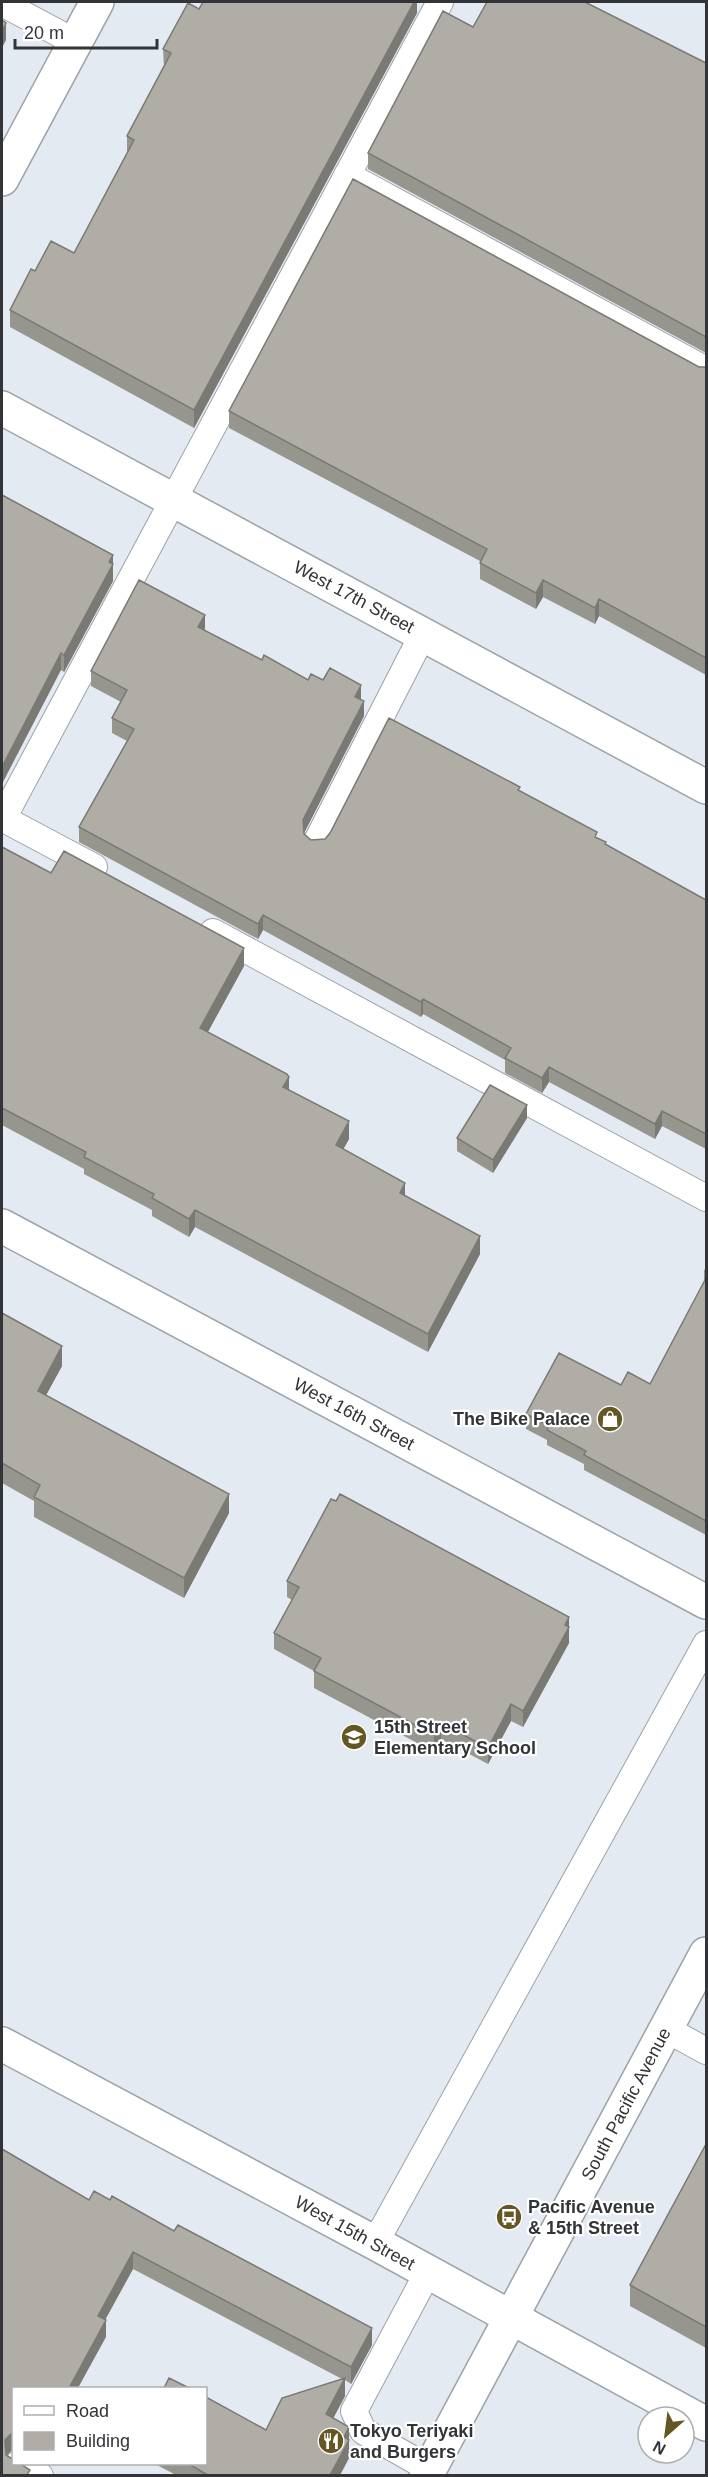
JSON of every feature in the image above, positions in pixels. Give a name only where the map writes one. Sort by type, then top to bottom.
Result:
[{"type":"street","points":[[2,179],[97,2]]},
{"type":"street","name":"West 17th Street","points":[[2,408],[706,787]]},
{"type":"street","name":"West 16th Street","points":[[2,1226],[706,1602]]},
{"type":"street","name":"South Pacific Avenue","points":[[428,2472],[706,1954]]},
{"type":"street","name":"West 15th Street","points":[[2,2044],[375,2242],[510,2319],[706,2424]]},
{"type":"lane","points":[[118,880],[2,819],[440,2]]},
{"type":"lane","points":[[2,3],[75,42]]},
{"type":"lane","points":[[347,175],[706,370]]},
{"type":"lane","points":[[317,841],[423,634]]},
{"type":"lane","points":[[192,920],[706,1198]]},
{"type":"lane","points":[[375,2242],[706,1644]]},
{"type":"lane","points":[[666,2029],[706,2051]]},
{"type":"lane","points":[[428,2272],[354,2411],[363,2432],[428,2472]]},
{"type":"lane","points":[[22,2465],[40,2475]]},
{"type":"building","points":[[203,2],[414,2],[194,410],[10,310],[31,269],[35,271],[51,241],[74,253],[134,140],[127,136],[171,53],[163,49],[188,3],[199,9]]},
{"type":"building","points":[[487,2],[585,2],[706,63],[706,337],[368,153],[443,11],[473,27]]},
{"type":"building","points":[[353,179],[699,367],[706,367],[706,658],[599,599],[595,608],[543,580],[536,593],[480,563],[487,549],[229,411]]},
{"type":"building","points":[[2,495],[113,555],[109,562],[113,564],[64,655],[61,653],[2,767]]},
{"type":"building","points":[[139,580],[205,615],[198,627],[262,660],[264,655],[308,680],[311,674],[323,680],[330,668],[361,685],[355,697],[364,701],[303,820],[304,834],[311,840],[325,839],[330,833],[389,718],[520,787],[518,790],[597,832],[595,837],[606,842],[605,844],[706,900],[706,1134],[662,1111],[655,1124],[549,1067],[542,1078],[505,1058],[511,1048],[423,999],[421,1002],[263,915],[258,924],[79,827],[134,729],[112,718],[127,690],[91,671]]},
{"type":"building","points":[[2,847],[51,873],[64,851],[244,948],[200,1028],[287,1074],[289,1077],[283,1087],[349,1121],[336,1145],[405,1183],[400,1193],[480,1236],[428,1334],[195,1210],[189,1219],[152,1198],[154,1194],[84,1157],[86,1152],[2,1108]]},
{"type":"building","points":[[490,1085],[527,1105],[493,1160],[457,1138]]},
{"type":"building","name":"The Bike Palace","points":[[706,1278],[706,1521],[584,1455],[586,1451],[547,1430],[549,1426],[526,1414],[559,1353],[621,1385],[628,1372],[650,1384]]},
{"type":"building","points":[[2,1313],[62,1346],[38,1391],[229,1494],[184,1578],[34,1497],[40,1485],[2,1463]]},
{"type":"building","points":[[340,1494],[569,1617],[565,1625],[569,1627],[523,1711],[511,1704],[488,1748],[441,1723],[434,1735],[314,1671],[321,1658],[274,1633],[299,1587],[287,1581],[331,1499],[336,1501]]},
{"type":"building","points":[[706,2144],[706,2327],[630,2285]]},
{"type":"building","points":[[2,2149],[89,2200],[94,2191],[110,2200],[112,2196],[174,2231],[178,2225],[372,2328],[351,2367],[133,2252],[98,2316],[106,2320],[70,2387],[12,2387],[12,2434],[5,2440],[6,2455],[12,2459],[12,2465],[22,2465],[30,2470],[27,2475],[2,2475]]},
{"type":"building","points":[[169,2378],[187,2387],[164,2387]]},
{"type":"building","points":[[345,2378],[326,2414],[349,2427],[344,2437],[349,2440],[330,2475],[205,2475],[190,2465],[207,2465],[207,2398],[266,2430],[282,2398]]},
{"type":"place","name":"The Bike Palace","points":[[610,1419]]},
{"type":"place","name":"15th Street Elementary School","points":[[354,1737]]},
{"type":"place","name":"Pacific Avenue & 15th Street","points":[[509,2217]]},
{"type":"place","name":"Tokyo Teriyaki and Burgers","points":[[331,2441]]}]
